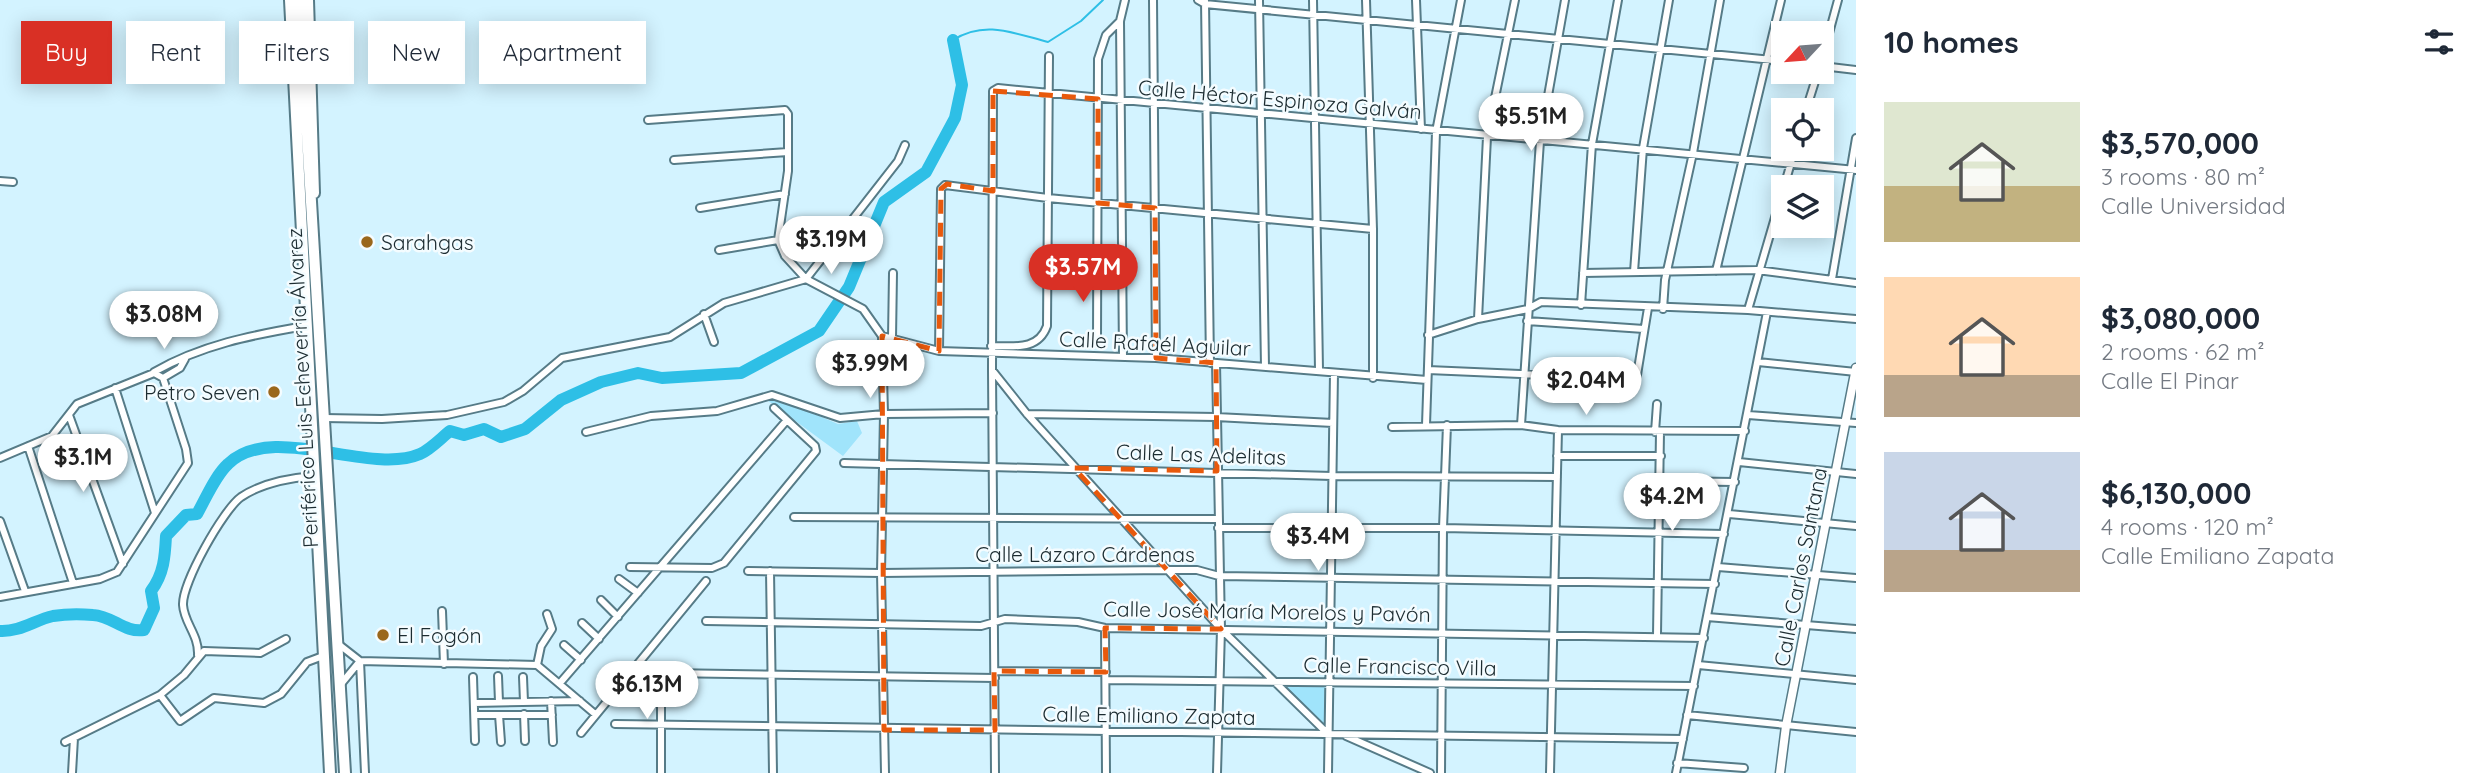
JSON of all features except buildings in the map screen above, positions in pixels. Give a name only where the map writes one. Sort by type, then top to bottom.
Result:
[{"type":"highway","points":[[284,0],[293,197],[302,230]]},
{"type":"highway","name":"Periférico Luis Echeverría Álvarez","points":[[290,0],[302,158],[310,205],[345,773]]},
{"type":"highway","name":"Periférico Luis Echeverría Álvarez","points":[[299,0],[305,326],[330,773]]},
{"type":"highway","points":[[308,0],[316,178],[310,205]]},
{"type":"street","points":[[1123,357],[1120,21],[1125,0]]},
{"type":"street","points":[[1153,0],[1156,358]]},
{"type":"street","points":[[1198,0],[1259,4],[1313,15],[1769,59]]},
{"type":"street","points":[[1313,0],[1319,370]]},
{"type":"street","points":[[1366,0],[1371,124],[1374,377]]},
{"type":"street","points":[[1416,0],[1422,130]]},
{"type":"street","points":[[1426,425],[1436,132],[1461,0]]},
{"type":"street","points":[[1478,319],[1487,136],[1515,0]]},
{"type":"street","points":[[1521,425],[1540,141],[1565,0]]},
{"type":"street","points":[[1581,305],[1592,144],[1618,0]]},
{"type":"street","points":[[1634,272],[1643,148],[1669,0]]},
{"type":"street","points":[[1663,309],[1667,273],[1693,153],[1720,0]]},
{"type":"street","points":[[1716,271],[1781,0]]},
{"type":"street","points":[[1832,21],[1838,0]]},
{"type":"street","points":[[1205,2],[1220,629],[1217,773]]},
{"type":"street","points":[[1259,4],[1265,367]]},
{"type":"street","points":[[1097,341],[1098,59],[1106,35],[1120,21]]},
{"type":"street","points":[[991,349],[1028,345],[1040,340],[1047,326],[1049,56]]},
{"type":"street","points":[[1834,67],[1856,70]]},
{"type":"street","name":"Calle Héctor Espinoza Galván","points":[[993,191],[992,94],[995,89],[1436,132],[1743,157],[1853,170]]},
{"type":"street","points":[[648,120],[785,110],[788,114],[788,152],[778,240],[791,266],[806,279],[863,310],[882,336],[884,414],[881,573],[885,773]]},
{"type":"street","points":[[1832,279],[1853,170],[1856,138]]},
{"type":"street","points":[[324,418],[382,419],[447,415],[504,402],[523,391],[562,358],[670,337],[731,300],[806,279],[898,162],[905,145]]},
{"type":"street","points":[[674,160],[788,152]]},
{"type":"street","points":[[1748,310],[1757,270],[1791,162]]},
{"type":"street","points":[[0,181],[13,182]]},
{"type":"street","points":[[939,351],[943,186],[1373,229]]},
{"type":"street","points":[[993,191],[991,349],[995,773]]},
{"type":"street","points":[[700,208],[785,194]]},
{"type":"street","points":[[719,250],[778,240]]},
{"type":"street","points":[[1583,273],[1757,270],[1856,283]]},
{"type":"street","points":[[892,338],[894,274]]},
{"type":"street","points":[[1428,335],[1478,319],[1528,309],[1541,302],[1663,309],[1748,310],[1856,319]]},
{"type":"street","points":[[1428,369],[1631,379],[1635,377],[1648,307]]},
{"type":"street","points":[[1676,773],[1767,312]]},
{"type":"street","points":[[704,314],[714,342]]},
{"type":"street","points":[[1527,321],[1644,329]]},
{"type":"street","points":[[0,458],[52,436],[72,407],[115,388],[240,337],[305,326]]},
{"type":"street","name":"Calle Rafaél Aguilar","points":[[882,336],[939,351],[991,349],[1156,358],[1427,380]]},
{"type":"street","points":[[163,378],[180,368],[185,359]]},
{"type":"street","points":[[1758,362],[1856,371]]},
{"type":"street","points":[[992,370],[1074,468],[1220,629],[1328,734]]},
{"type":"street","name":"Calle Carlos Santana","points":[[1780,773],[1786,726],[1856,371]]},
{"type":"street","points":[[0,597],[113,575],[123,564],[188,463],[163,378],[154,373]]},
{"type":"street","points":[[1328,773],[1334,373]]},
{"type":"street","points":[[115,388],[155,513]]},
{"type":"street","points":[[586,432],[651,416],[717,411],[772,395],[840,418],[884,414],[993,413]]},
{"type":"street","points":[[1657,404],[1661,456],[1657,635]]},
{"type":"street","points":[[630,567],[718,568],[817,448],[774,408]]},
{"type":"street","points":[[1027,414],[1216,417],[1333,423]]},
{"type":"street","points":[[69,415],[123,564]]},
{"type":"street","points":[[1748,415],[1856,423]]},
{"type":"street","points":[[560,683],[787,420]]},
{"type":"street","points":[[1441,773],[1441,632],[1447,425]]},
{"type":"street","points":[[1392,427],[1521,425],[1558,429],[1658,432],[1745,431]]},
{"type":"street","points":[[1550,773],[1558,429]]},
{"type":"street","points":[[28,446],[73,583]]},
{"type":"street","points":[[1557,456],[1661,456]]},
{"type":"street","points":[[1739,462],[1856,474]]},
{"type":"street","name":"Calle Las Adelitas","points":[[844,463],[1332,476],[1557,477]]},
{"type":"street","points":[[65,742],[160,695],[184,676],[198,655],[199,643],[184,615],[183,601],[199,557],[228,511],[241,497],[313,470]]},
{"type":"street","points":[[1660,481],[1735,482]]},
{"type":"street","points":[[1728,514],[1856,526]]},
{"type":"street","points":[[794,517],[1217,519]]},
{"type":"street","points":[[0,521],[25,591]]},
{"type":"street","points":[[1218,528],[1443,528],[1724,534]]},
{"type":"street","points":[[1718,567],[1856,578]]},
{"type":"street","name":"Calle Lázaro Cárdenas","points":[[748,570],[881,573],[1198,570],[1219,576],[1715,584]]},
{"type":"street","points":[[770,571],[773,773]]},
{"type":"street","points":[[619,579],[638,593]]},
{"type":"street","points":[[581,733],[706,582]]},
{"type":"street","points":[[600,600],[618,617]]},
{"type":"street","points":[[442,611],[444,664]]},
{"type":"street","points":[[537,665],[541,646],[552,629],[547,614]]},
{"type":"street","points":[[1707,617],[1856,629]]},
{"type":"street","name":"Calle José María Morelos y Pavón","points":[[706,621],[883,626],[992,624],[1004,619],[1078,622],[1105,628],[1657,635],[1704,638]]},
{"type":"street","points":[[582,623],[599,639]]},
{"type":"street","points":[[1105,628],[1106,773]]},
{"type":"street","points":[[198,655],[213,649],[260,653],[286,639]]},
{"type":"street","points":[[336,642],[360,661],[537,665],[595,714]]},
{"type":"street","points":[[564,645],[581,660]]},
{"type":"street","points":[[160,695],[180,721],[214,698],[259,705],[281,694],[307,662],[323,656]]},
{"type":"street","points":[[339,687],[360,661]]},
{"type":"street","points":[[360,661],[365,773]]},
{"type":"street","points":[[1698,665],[1856,680]]},
{"type":"street","name":"Calle Francisco Villa","points":[[661,724],[662,675],[1106,676],[1441,686],[1694,686]]},
{"type":"street","points":[[498,676],[499,702]]},
{"type":"street","points":[[472,677],[475,741]]},
{"type":"street","points":[[523,677],[524,702]]},
{"type":"street","points":[[551,701],[553,742]]},
{"type":"street","points":[[474,703],[580,701]]},
{"type":"street","points":[[524,714],[525,741]]},
{"type":"street","points":[[475,715],[552,715]]},
{"type":"street","points":[[499,715],[500,742]]},
{"type":"street","points":[[1687,715],[1856,732]]},
{"type":"street","name":"Calle Emiliano Zapata","points":[[615,724],[884,730],[1683,739]]},
{"type":"street","points":[[661,724],[661,773]]},
{"type":"street","points":[[1344,735],[1372,750],[1430,773]]},
{"type":"street","points":[[72,773],[74,738]]},
{"type":"street","points":[[1677,764],[1744,768]]},
{"type":"highlighted area","points":[[993,91],[1098,99],[1098,203],[1155,208],[1156,358],[1216,363],[1217,471],[1074,468],[1221,629],[1105,628],[1106,672],[994,671],[995,730],[884,730],[882,336],[939,351],[941,189],[947,184],[993,191]]},
{"type":"shaded area","points":[[773,396],[838,424],[857,421],[862,433],[843,456],[767,400]]},
{"type":"shaded area","points":[[1286,687],[1325,687],[1325,726]]},
{"type":"waterway","points":[[953,40],[965,34],[988,29],[1048,42],[1081,21],[1103,0]]},
{"type":"waterway","points":[[0,631],[14,630],[53,616],[73,614],[100,616],[130,629],[144,630],[154,608],[151,591],[161,571],[166,536],[186,515],[197,514],[223,469],[247,452],[269,447],[295,448],[375,459],[399,459],[424,452],[450,431],[464,435],[484,429],[501,437],[525,429],[561,400],[601,382],[638,373],[662,378],[741,373],[819,331],[849,287],[884,202],[926,172],[955,118],[962,85],[953,40]]},
{"type":"place","name":"Sarahgas","points":[[367,242]]},
{"type":"place","name":"Petro Seven","points":[[274,392]]},
{"type":"place","name":"El Fogón","points":[[383,635]]}]
